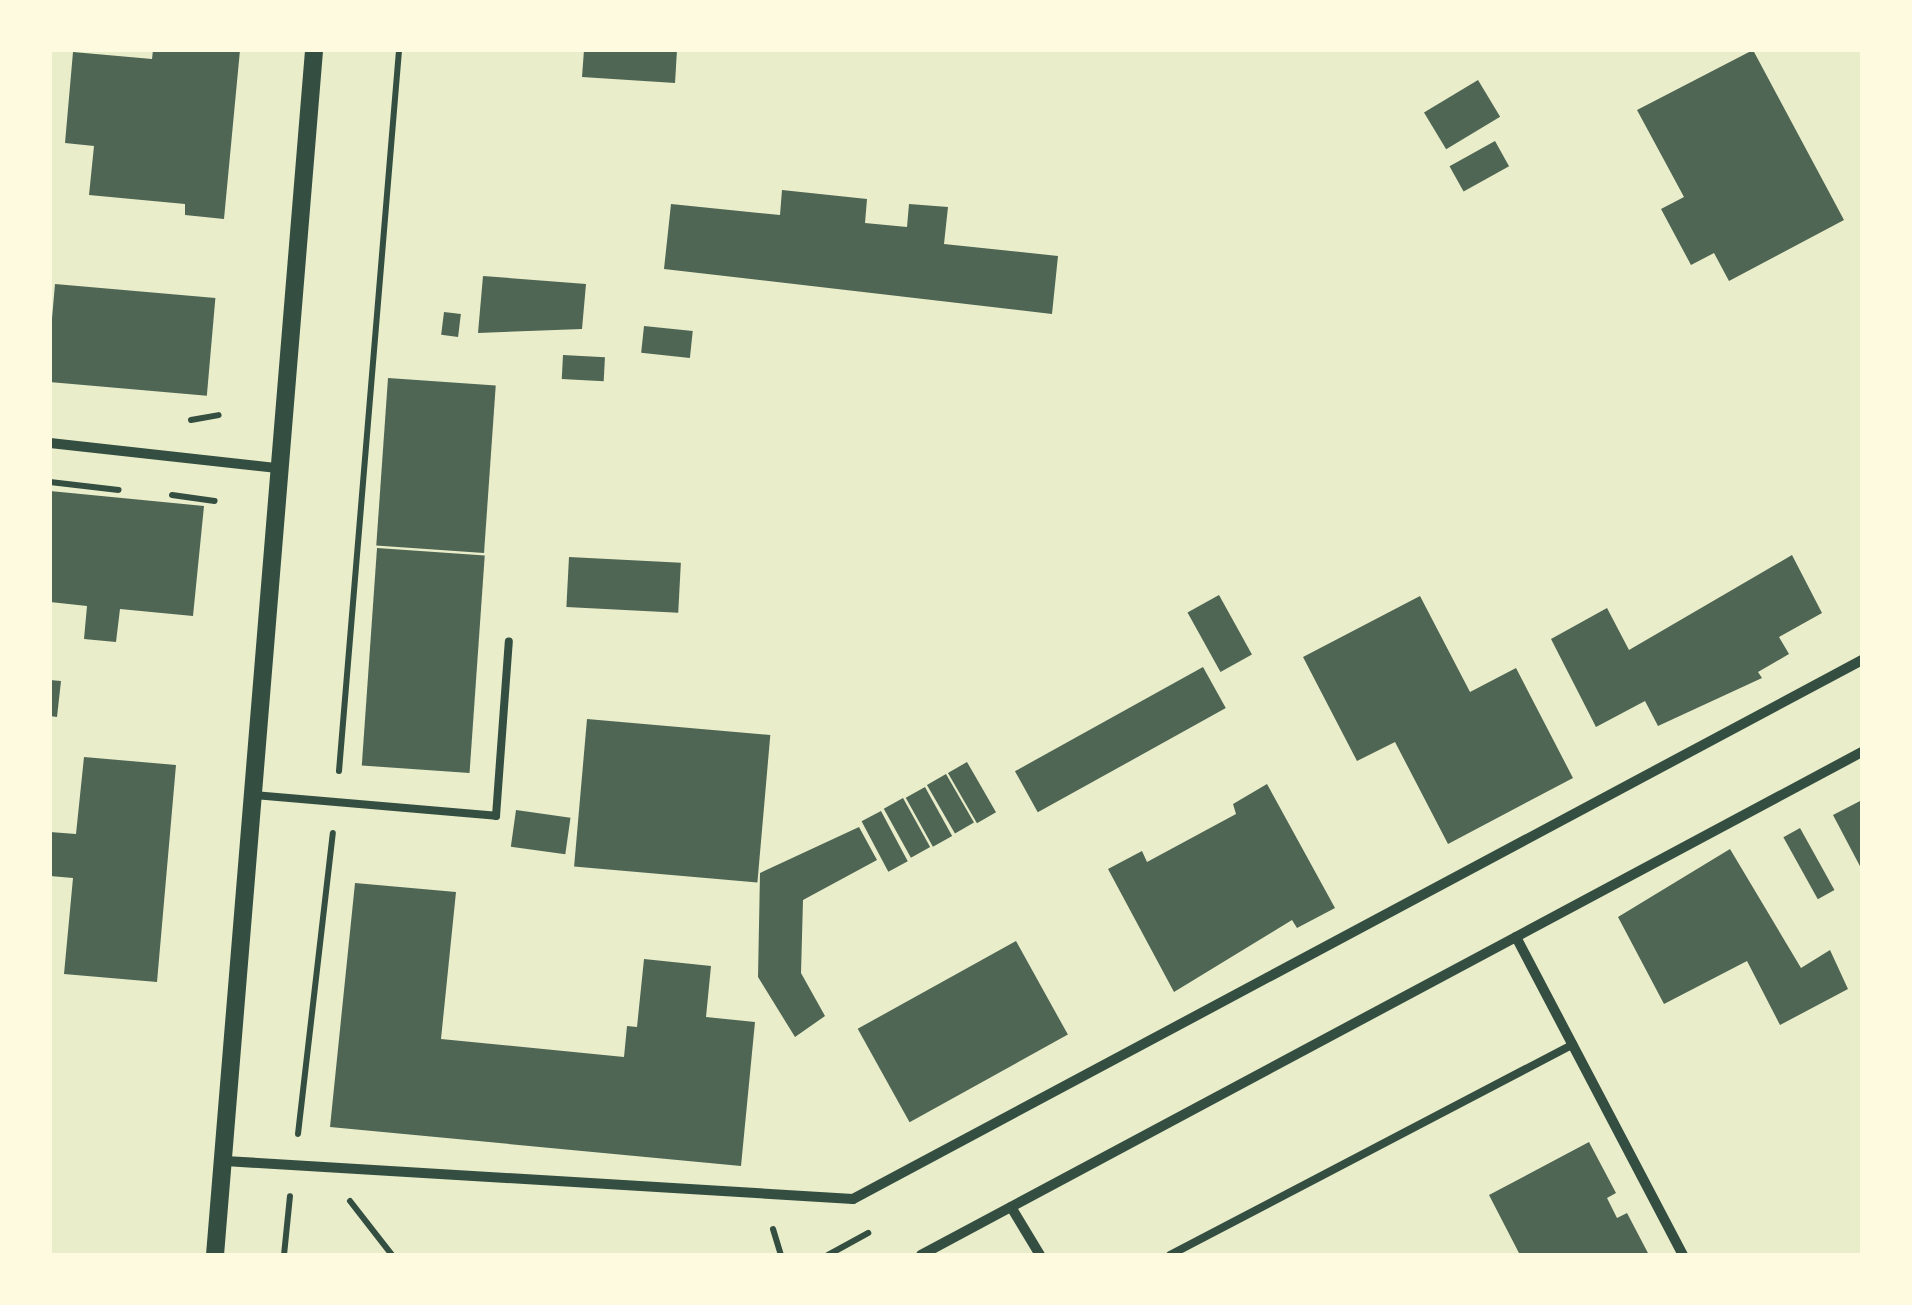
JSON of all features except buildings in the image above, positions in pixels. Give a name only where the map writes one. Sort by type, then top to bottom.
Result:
[{"type":"street","points":[[216,1255],[314,50]]},
{"type":"street","points":[[50,444],[278,468]]},
{"type":"street","points":[[224,1161],[853,1198],[1862,660]]},
{"type":"street","points":[[921,1255],[1862,752]]},
{"type":"street","points":[[1516,936],[1684,1255]]},
{"type":"street","points":[[1011,1207],[1040,1255]]},
{"type":"lane","points":[[253,795],[496,816],[509,641]]},
{"type":"lane","points":[[1170,1255],[1572,1044]]},
{"type":"path","points":[[284,1255],[336,802],[399,50]]},
{"type":"path","points":[[50,482],[131,491]]},
{"type":"path","points":[[149,492],[215,501]]},
{"type":"path","points":[[348,1199],[392,1255]]},
{"type":"path","points":[[771,1223],[781,1255]]}]
